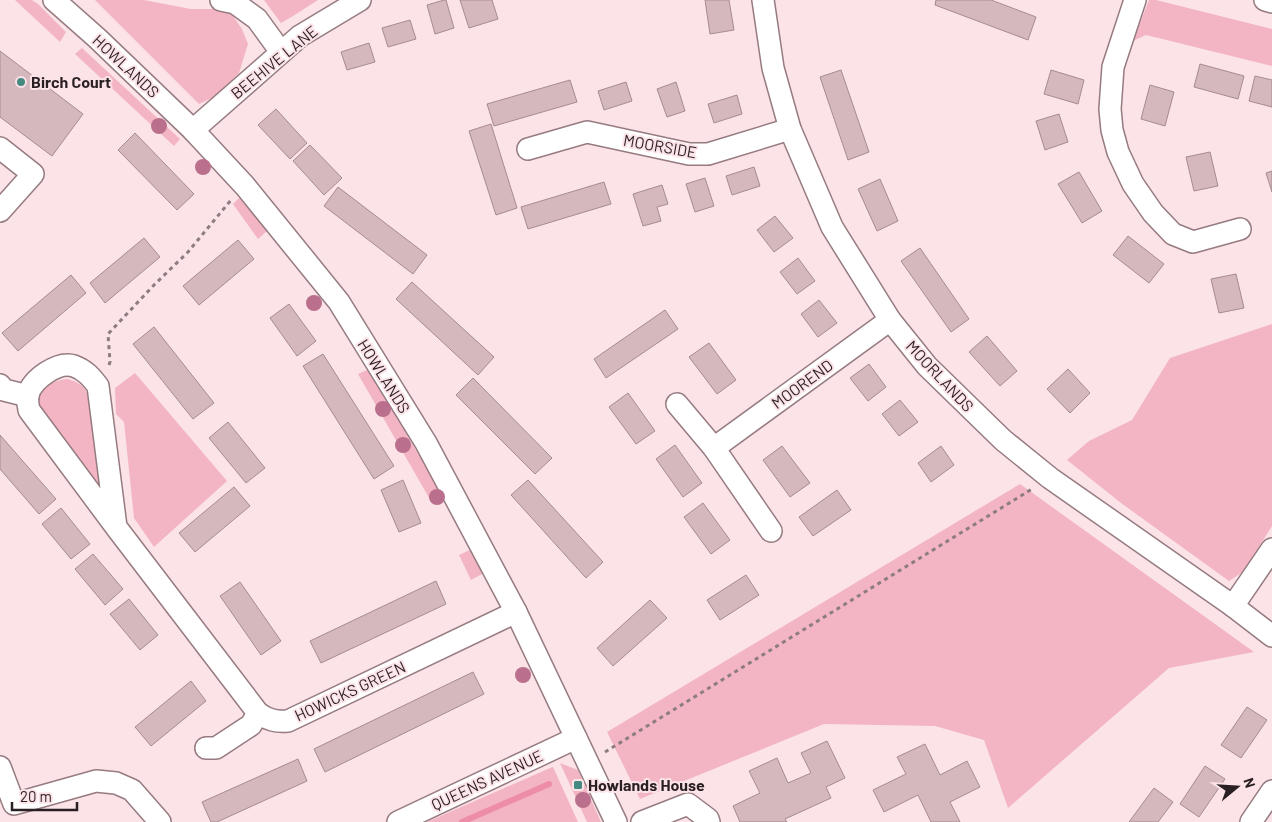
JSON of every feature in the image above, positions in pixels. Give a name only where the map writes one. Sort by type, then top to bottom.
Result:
[{"type":"street","name":"HOWLANDS","points":[[54,0],[97,38],[193,130],[245,186],[338,302],[426,443],[516,612],[616,822]]},
{"type":"street","points":[[221,0],[235,3],[257,19],[282,52]]},
{"type":"street","name":"BEEHIVE LANE","points":[[193,130],[300,36],[360,0]]},
{"type":"street","name":"MOORLANDS","points":[[763,0],[773,68],[790,129],[832,227],[890,320],[927,366],[1003,440],[1050,478],[1233,606],[1272,636]]},
{"type":"street","points":[[1135,0],[1113,67],[1110,109],[1112,130],[1118,152],[1133,184],[1152,214],[1173,234],[1193,242],[1240,229]]},
{"type":"street","points":[[1265,0],[1272,2]]},
{"type":"street","name":"MOORSIDE","points":[[528,149],[587,132],[689,154],[708,154],[790,129]]},
{"type":"street","points":[[0,148],[33,174],[0,211]]},
{"type":"street","name":"MOOREND","points":[[714,448],[890,320]]},
{"type":"street","points":[[116,527],[98,386],[87,373],[73,366],[60,366],[44,374],[33,384],[28,396],[29,410],[116,527],[258,713],[251,725],[244,730],[216,748],[206,748]]},
{"type":"street","points":[[0,385],[4,390],[28,396]]},
{"type":"street","points":[[677,404],[714,448],[771,531]]},
{"type":"street","points":[[1233,606],[1272,549]]},
{"type":"street","name":"HOWICKS GREEN","points":[[258,713],[277,722],[288,721],[516,612]]},
{"type":"street","name":"QUEENS AVENUE","points":[[398,822],[576,738]]},
{"type":"street","points":[[0,767],[7,806],[96,781],[116,783],[132,790],[160,822]]},
{"type":"street","points":[[1251,822],[1272,791]]},
{"type":"street","points":[[642,822],[688,804],[708,819],[709,822]]},
{"type":"path","points":[[98,386],[110,362],[108,334],[188,252],[228,203],[245,186]]},
{"type":"path","points":[[588,762],[1050,478]]},
{"type":"shaded area","points":[[15,0],[32,0],[38,4],[66,32],[60,42]]},
{"type":"shaded area","points":[[95,0],[144,0],[191,9],[228,9],[242,29],[248,44],[239,73],[216,96],[199,104]]},
{"type":"shaded area","points":[[264,0],[318,0],[281,23]]},
{"type":"shaded area","points":[[1149,0],[1156,0],[1272,29],[1272,66],[1146,35],[1133,41]]},
{"type":"shaded area","points":[[82,48],[180,139],[174,146],[75,54]]},
{"type":"shaded area","points":[[239,198],[268,230],[258,239],[233,204]]},
{"type":"shaded area","points":[[1272,324],[1272,526],[1243,572],[1229,581],[1121,503],[1067,460],[1089,441],[1132,420],[1170,358]]},
{"type":"shaded area","points":[[369,369],[443,497],[432,503],[358,374]]},
{"type":"shaded area","points":[[135,373],[227,481],[154,547],[134,518],[124,422],[116,414],[115,388]]},
{"type":"shaded area","points":[[68,379],[82,386],[90,400],[101,489],[39,408],[39,395],[45,387],[53,382]]},
{"type":"shaded area","points":[[1020,484],[1254,652],[1169,668],[1008,808],[984,740],[935,726],[824,724],[640,799],[607,732]]},
{"type":"shaded area","points":[[472,549],[484,573],[471,580],[459,555]]},
{"type":"shaded area","points":[[560,763],[578,770],[601,822],[587,822]]},
{"type":"shaded area","points":[[553,767],[578,822],[427,822],[550,768]]},
{"type":"building","points":[[446,0],[454,28],[435,34],[427,5]]},
{"type":"building","points":[[460,0],[492,0],[498,19],[469,28]]},
{"type":"building","points":[[705,0],[729,0],[734,30],[710,34]]},
{"type":"building","points":[[936,0],[991,0],[1036,17],[1028,40],[935,5]]},
{"type":"building","points":[[410,20],[416,39],[388,47],[382,28]]},
{"type":"building","points":[[369,43],[375,62],[347,70],[341,52]]},
{"type":"building","name":"Birch Court","points":[[0,51],[83,114],[52,156],[0,117]]},
{"type":"building","points":[[1200,64],[1244,76],[1238,99],[1194,87]]},
{"type":"building","points":[[841,70],[869,152],[848,160],[820,77]]},
{"type":"building","points":[[1051,70],[1084,80],[1078,104],[1044,94]]},
{"type":"building","points":[[1255,76],[1272,80],[1272,107],[1249,101]]},
{"type":"building","points":[[570,80],[577,102],[494,126],[487,104]]},
{"type":"building","points":[[626,82],[632,101],[604,110],[598,91]]},
{"type":"building","points":[[676,82],[685,111],[667,117],[657,89]]},
{"type":"building","points":[[1150,85],[1174,92],[1165,126],[1141,119]]},
{"type":"building","points":[[737,95],[742,114],[714,123],[708,104]]},
{"type":"building","points":[[276,109],[307,143],[290,159],[258,125]]},
{"type":"building","points":[[1059,114],[1068,142],[1045,150],[1036,121]]},
{"type":"building","points":[[491,124],[517,208],[496,215],[469,131]]},
{"type":"building","points":[[135,133],[194,194],[177,210],[118,150]]},
{"type":"building","points":[[310,145],[342,178],[324,195],[293,161]]},
{"type":"building","points":[[1210,152],[1218,186],[1194,191],[1186,157]]},
{"type":"building","points":[[754,167],[760,186],[732,195],[726,176]]},
{"type":"building","points":[[1272,171],[1272,192],[1266,173]]},
{"type":"building","points":[[1079,172],[1102,211],[1082,223],[1058,184]]},
{"type":"building","points":[[705,178],[714,206],[695,212],[686,184]]},
{"type":"building","points":[[880,179],[898,221],[877,231],[858,189]]},
{"type":"building","points":[[604,182],[611,204],[528,229],[521,207]]},
{"type":"building","points":[[662,185],[668,204],[657,207],[661,221],[643,226],[633,194]]},
{"type":"building","points":[[338,187],[427,255],[413,274],[324,206]]},
{"type":"building","points":[[775,216],[793,238],[774,252],[757,230]]},
{"type":"building","points":[[1128,236],[1164,264],[1149,283],[1113,255]]},
{"type":"building","points":[[144,238],[160,257],[105,303],[90,283]]},
{"type":"building","points":[[238,240],[254,259],[199,305],[183,286]]},
{"type":"building","points":[[920,248],[969,319],[951,332],[901,261]]},
{"type":"building","points":[[798,258],[815,281],[797,294],[780,272]]},
{"type":"building","points":[[1236,274],[1244,308],[1219,313],[1211,279]]},
{"type":"building","points":[[71,275],[86,293],[18,351],[2,333]]},
{"type":"building","points":[[412,282],[494,357],[478,375],[396,299]]},
{"type":"building","points":[[819,300],[837,323],[818,337],[801,314]]},
{"type":"building","points":[[289,304],[316,341],[297,356],[270,318]]},
{"type":"building","points":[[665,310],[678,329],[606,378],[594,359]]},
{"type":"building","points":[[154,327],[214,403],[193,419],[133,344]]},
{"type":"building","points":[[987,336],[1017,371],[1000,386],[969,352]]},
{"type":"building","points":[[709,343],[736,380],[717,394],[689,357]]},
{"type":"building","points":[[323,354],[394,466],[374,479],[303,366]]},
{"type":"building","points":[[869,364],[886,387],[868,401],[850,378]]},
{"type":"building","points":[[1068,369],[1090,393],[1070,413],[1047,389]]},
{"type":"building","points":[[473,378],[552,458],[535,474],[456,395]]},
{"type":"building","points":[[628,393],[655,431],[636,444],[609,407]]},
{"type":"building","points":[[900,400],[918,422],[899,436],[882,414]]},
{"type":"building","points":[[228,422],[265,468],[246,483],[209,438]]},
{"type":"building","points":[[0,435],[56,499],[39,514],[0,469]]},
{"type":"building","points":[[675,445],[702,483],[683,497],[656,459]]},
{"type":"building","points":[[782,446],[810,483],[790,497],[763,460]]},
{"type":"building","points":[[941,446],[954,465],[931,482],[918,463]]},
{"type":"building","points":[[403,480],[421,523],[399,532],[381,490]]},
{"type":"building","points":[[528,480],[603,562],[586,578],[511,495]]},
{"type":"building","points":[[234,487],[250,506],[195,552],[179,533]]},
{"type":"building","points":[[837,490],[851,510],[813,536],[799,517]]},
{"type":"building","points":[[703,503],[730,540],[711,554],[684,517]]},
{"type":"building","points":[[61,508],[90,544],[71,559],[42,524]]},
{"type":"building","points":[[93,554],[123,589],[105,605],[75,569]]},
{"type":"building","points":[[746,575],[759,595],[720,620],[707,600]]},
{"type":"building","points":[[436,581],[446,604],[321,663],[310,641]]},
{"type":"building","points":[[240,582],[281,641],[261,655],[220,596]]},
{"type":"building","points":[[129,599],[158,635],[140,650],[110,614]]},
{"type":"building","points":[[650,600],[667,618],[613,666],[597,648]]},
{"type":"building","points":[[473,672],[484,694],[325,772],[314,749]]},
{"type":"building","points":[[191,681],[206,701],[151,746],[135,727]]},
{"type":"building","points":[[1247,707],[1267,720],[1241,758],[1221,745]]},
{"type":"building","points":[[827,741],[845,778],[826,787],[831,798],[785,819],[787,822],[740,822],[733,806],[760,793],[749,771],[777,758],[788,783],[811,773],[801,753]]},
{"type":"building","points":[[925,744],[940,775],[967,761],[980,787],[950,802],[960,822],[931,822],[918,795],[884,812],[873,790],[906,774],[897,757]]},
{"type":"building","points":[[298,759],[307,781],[217,822],[211,822],[202,802]]},
{"type":"building","points":[[1205,766],[1225,779],[1199,817],[1180,804]]},
{"type":"building","points":[[1154,788],[1173,802],[1158,822],[1129,822]]},
{"type":"waterway","points":[[462,822],[549,784]]},
{"type":"place","name":"Birch Court","points":[[21,82]]},
{"type":"place","name":"Howlands House","points":[[578,785]]}]
